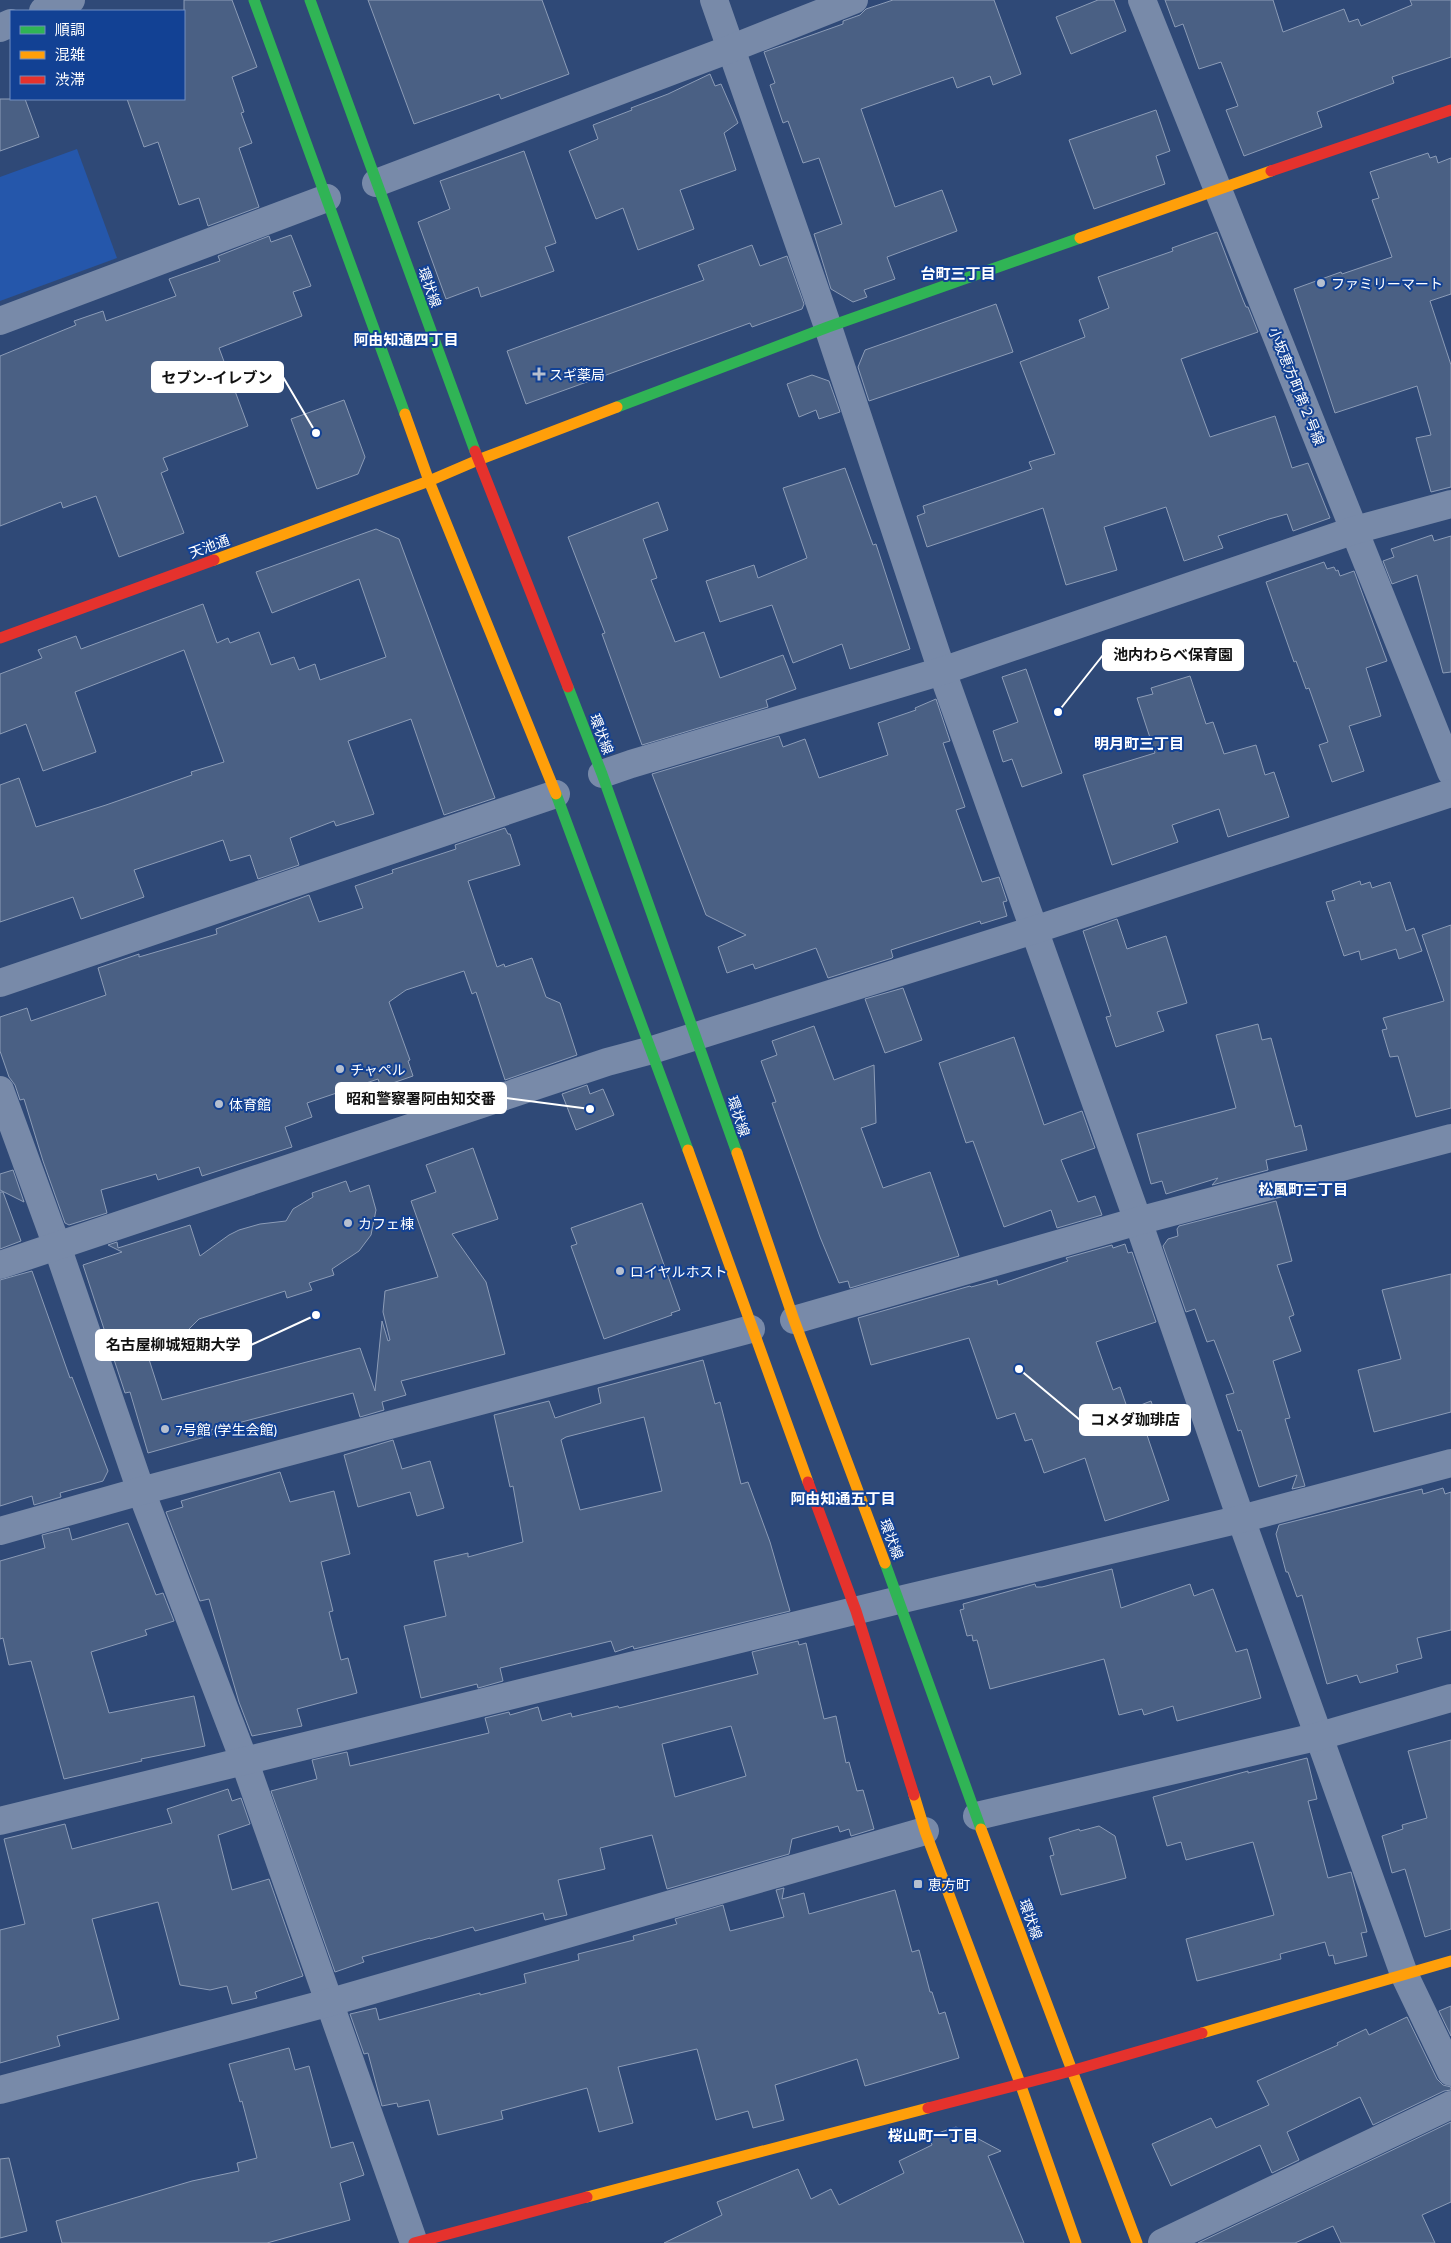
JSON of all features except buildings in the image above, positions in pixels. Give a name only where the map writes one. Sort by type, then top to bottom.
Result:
[{"type":"main road","points":[[254,0],[429,481],[556,794],[652,1050],[751,1329],[856,1611],[925,1831],[1020,2083],[1076,2243]]},
{"type":"main road","name":"環状線","points":[[310,0],[478,460],[602,774],[696,1035],[794,1320],[899,1600],[918,1657],[1071,2071],[1137,2243]]},
{"type":"main road","name":"天池通","points":[[0,638],[429,481],[478,460],[828,328],[1219,189],[1451,110]]},
{"type":"main road","points":[[414,2243],[1071,2071],[1451,1961]]},
{"type":"street","points":[[45,10],[72,0]]},
{"type":"street","points":[[714,0],[828,328],[942,671],[1138,1221],[1241,1519],[1404,1974],[1451,2072]]},
{"type":"street","points":[[376,183],[854,0]]},
{"type":"street","name":"小坂恵方町第２号線","points":[[1142,0],[1451,772]]},
{"type":"street","points":[[0,322],[327,198]]},
{"type":"street","points":[[602,774],[942,671],[1354,530],[1451,504]]},
{"type":"street","points":[[0,1265],[607,1062],[652,1050],[1034,930],[1451,793]]},
{"type":"street","points":[[0,983],[556,794]]},
{"type":"street","points":[[0,1090],[57,1246],[141,1491],[244,1760],[331,2002],[414,2243]]},
{"type":"street","points":[[794,1320],[1138,1221],[1451,1138]]},
{"type":"street","points":[[0,1531],[141,1491],[751,1329]]},
{"type":"street","points":[[0,1821],[899,1600],[1241,1519],[1451,1463]]},
{"type":"street","points":[[977,1816],[1320,1736],[1451,1698]]},
{"type":"street","points":[[0,2090],[331,2002],[925,1831]]},
{"type":"street","points":[[1162,2243],[1451,2105]]},
{"type":"shaded area","points":[[77,149],[117,258],[0,301],[0,177]]},
{"type":"traffic: fast","points":[[254,0],[405,414]]},
{"type":"traffic: fast","points":[[310,0],[475,451]]},
{"type":"traffic: fast","points":[[617,407],[828,327],[1080,238]]},
{"type":"traffic: fast","points":[[568,687],[602,774],[737,1153]]},
{"type":"traffic: fast","points":[[556,794],[688,1150]]},
{"type":"traffic: fast","points":[[885,1563],[981,1829]]},
{"type":"traffic: slow","points":[[1080,238],[1271,171]]},
{"type":"traffic: slow","points":[[214,560],[429,481],[478,460],[617,407]]},
{"type":"traffic: slow","points":[[405,414],[429,481],[556,794]]},
{"type":"traffic: slow","points":[[688,1150],[808,1482]]},
{"type":"traffic: slow","points":[[737,1153],[794,1320],[885,1563]]},
{"type":"traffic: slow","points":[[914,1795],[925,1831],[1020,2083],[1076,2243]]},
{"type":"traffic: slow","points":[[981,1829],[1137,2243]]},
{"type":"traffic: slow","points":[[1202,2033],[1451,1961]]},
{"type":"traffic: slow","points":[[587,2197],[928,2108]]},
{"type":"traffic: jam","points":[[1271,171],[1451,110]]},
{"type":"traffic: jam","points":[[475,451],[568,687]]},
{"type":"traffic: jam","points":[[0,638],[214,560]]},
{"type":"traffic: jam","points":[[808,1482],[856,1611],[914,1795]]},
{"type":"traffic: jam","points":[[928,2108],[1071,2071],[1202,2033]]},
{"type":"traffic: jam","points":[[414,2243],[587,2197]]},
{"type":"place","name":"ファミリーマート","points":[[1321,283]]},
{"type":"place","name":"スギ薬局","points":[[539,374]]},
{"type":"place","name":"セブン-イレブン","points":[[316,433]]},
{"type":"place","name":"池内わらべ保育園","points":[[1058,712]]},
{"type":"place","name":"チャペル","points":[[340,1069]]},
{"type":"place","name":"体育館","points":[[219,1104]]},
{"type":"place","name":"昭和警察署阿由知交番","points":[[590,1109]]},
{"type":"place","name":"カフェ棟","points":[[348,1223]]},
{"type":"place","name":"ロイヤルホスト","points":[[620,1271]]},
{"type":"place","name":"名古屋柳城短期大学","points":[[316,1315]]},
{"type":"place","name":"コメダ珈琲店","points":[[1019,1369]]},
{"type":"place","name":"7号館 (学生会館)","points":[[165,1429]]},
{"type":"place","name":"恵方町","points":[[918,1884]]},
{"type":"district","name":"台町三丁目","points":[[958,273]]},
{"type":"district","name":"阿由知通四丁目","points":[[406,339]]},
{"type":"district","name":"明月町三丁目","points":[[1139,743]]},
{"type":"district","name":"松風町三丁目","points":[[1303,1189]]},
{"type":"district","name":"阿由知通五丁目","points":[[843,1498]]},
{"type":"district","name":"桜山町一丁目","points":[[933,2135]]}]
